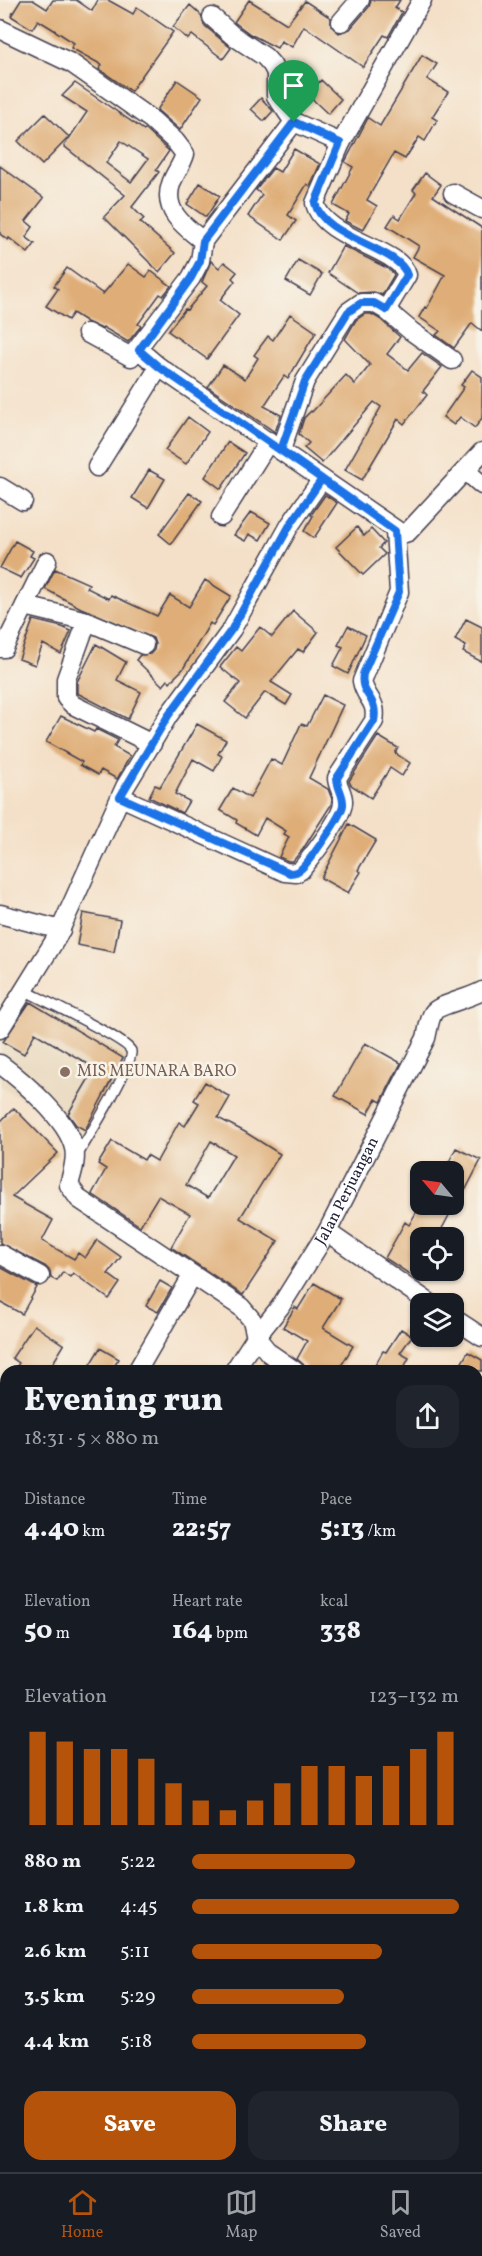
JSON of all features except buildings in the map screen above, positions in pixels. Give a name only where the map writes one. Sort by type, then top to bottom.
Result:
[{"type":"street","points":[[341,22],[360,0]]},
{"type":"street","points":[[386,310],[407,275],[406,270],[389,257],[325,222],[317,213],[315,203],[340,143],[422,0]]},
{"type":"street","points":[[212,17],[232,35],[265,57],[272,65],[276,73],[276,96],[294,122],[340,143]]},
{"type":"street","points":[[0,30],[71,63],[152,120],[175,141],[185,154],[171,185],[169,204],[182,225],[203,241]]},
{"type":"street","points":[[87,333],[131,357],[139,350],[191,278],[200,261],[203,241],[294,122]]},
{"type":"street","points":[[453,193],[482,208]]},
{"type":"street","points":[[220,516],[275,446],[305,381],[348,312],[361,303],[374,303],[386,310],[452,360]]},
{"type":"street","points":[[139,350],[159,367],[402,534],[408,532],[482,452]]},
{"type":"street","points":[[97,467],[159,367]]},
{"type":"street","points":[[466,471],[482,485]]},
{"type":"street","points":[[0,1029],[56,939],[120,797],[168,716],[232,629],[290,525],[322,479]]},
{"type":"street","points":[[0,487],[23,501]]},
{"type":"street","points":[[120,797],[285,872],[296,873],[301,870],[342,812],[343,793],[337,778],[374,721],[376,711],[374,704],[363,687],[362,681],[399,592],[395,531]]},
{"type":"street","points":[[0,648],[4,648],[47,561]]},
{"type":"street","points":[[25,606],[87,621],[144,645]]},
{"type":"street","points":[[87,621],[66,679],[66,698],[73,705],[152,744]]},
{"type":"street","points":[[0,914],[56,939]]},
{"type":"street","name":"Jalan Perjuangan","points":[[238,1365],[280,1307],[327,1232],[426,1038],[431,1016],[438,1007],[482,991]]},
{"type":"street","points":[[0,1064],[20,1079],[49,1108],[67,1133],[74,1147],[75,1160],[69,1185],[79,1199],[241,1307],[252,1320],[256,1337],[269,1353],[286,1365]]},
{"type":"street","points":[[327,1232],[415,1293]]},
{"type":"street","points":[[0,1254],[39,1276]]},
{"type":"street","points":[[140,1365],[192,1276]]},
{"type":"street","points":[[464,1325],[482,1337]]},
{"type":"lane","points":[[24,990],[108,1034],[128,1046],[131,1051],[132,1057],[119,1083],[75,1160]]},
{"type":"shaded area","name":"MIS MEUNARA BARO","points":[[28,995],[138,1057],[93,1138],[0,1086],[0,1044]]},
{"type":"place","name":"MIS MEUNARA BARO","points":[[65,1072]]},
{"type":"route","points":[[294,122],[203,241],[200,261],[191,278],[139,350],[159,367],[269,441],[281,450],[322,479],[290,525],[232,629],[168,716],[120,797],[290,873],[301,870],[342,812],[343,793],[337,778],[374,721],[376,711],[363,687],[363,674],[399,592],[395,531],[281,450],[305,381],[348,312],[361,303],[374,303],[386,310],[407,275],[406,270],[389,257],[325,222],[317,213],[315,203],[340,143],[294,122]]}]
